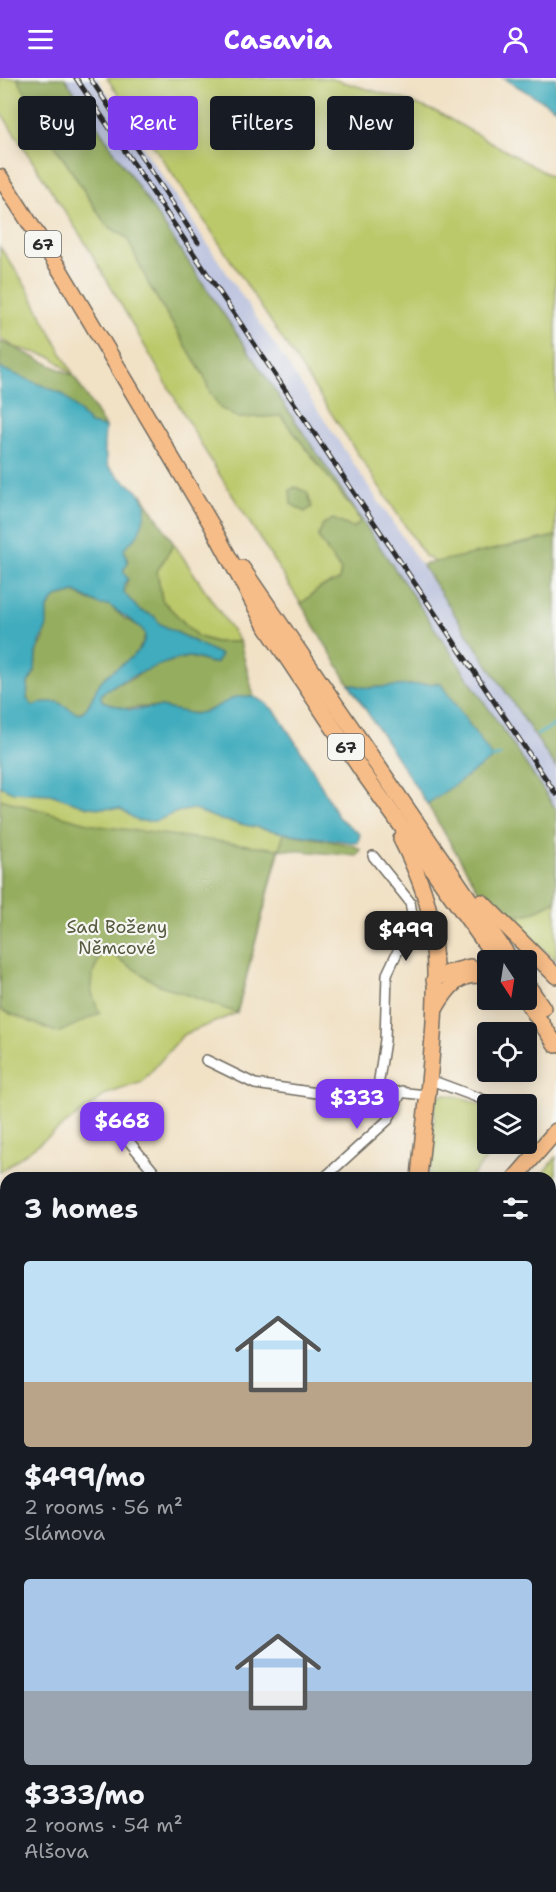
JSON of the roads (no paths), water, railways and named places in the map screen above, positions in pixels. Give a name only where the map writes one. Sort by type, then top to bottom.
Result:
[{"type":"main road","name":"67","points":[[0,177],[60,270],[211,524],[256,610],[362,771],[490,950]]},
{"type":"main road","name":"67","points":[[211,524],[450,867],[504,950]]},
{"type":"main road","points":[[362,771],[396,831],[422,886],[430,916],[434,1012],[420,1172]]},
{"type":"main road","points":[[450,867],[505,927],[556,976]]},
{"type":"main road","points":[[434,981],[462,968],[477,967]]},
{"type":"main road","points":[[434,1012],[444,993],[455,981],[468,975],[477,975]]},
{"type":"main road","points":[[537,999],[556,1028]]},
{"type":"main road","points":[[532,1010],[556,1045]]},
{"type":"main road","points":[[519,1172],[556,1131]]},
{"type":"street","points":[[373,856],[405,895],[413,919],[387,974],[385,1040],[377,1093]]},
{"type":"street","points":[[206,1060],[255,1084],[358,1099],[377,1093],[402,1091],[426,1095]]},
{"type":"street","points":[[428,1079],[477,1097]]},
{"type":"street","points":[[331,1172],[387,1120],[402,1091]]},
{"type":"street","points":[[105,1112],[154,1172]]},
{"type":"water","points":[[503,78],[556,78],[556,109]]},
{"type":"water","points":[[0,368],[63,394],[90,424],[105,427],[104,447],[108,466],[144,500],[143,521],[137,536],[124,549],[128,562],[123,571],[128,579],[124,584],[124,593],[139,610],[154,616],[160,624],[221,655],[216,663],[190,657],[157,666],[106,690],[101,695],[102,701],[130,710],[160,707],[194,714],[208,711],[235,697],[254,697],[264,702],[276,712],[310,765],[338,817],[360,834],[358,843],[284,833],[221,820],[193,809],[177,812],[156,821],[138,821],[120,809],[88,807],[50,794],[13,792],[0,786]],"holes":[[[75,592],[100,605],[109,605],[143,631],[145,634],[141,648],[102,680],[82,712],[78,714],[58,702],[44,702],[33,706],[27,699],[28,683],[35,671],[36,653],[47,626],[47,609],[56,597]]]},
{"type":"water","points":[[440,683],[493,758],[427,804],[349,684],[368,688]]},
{"type":"waterway","points":[[537,735],[556,724]]},
{"type":"waterway","points":[[493,758],[500,755]]},
{"type":"railway","points":[[76,78],[556,794]]},
{"type":"railway","points":[[90,78],[198,242]]},
{"type":"park label","name":"Sad Boženy Němcové","points":[[117,937]]}]
